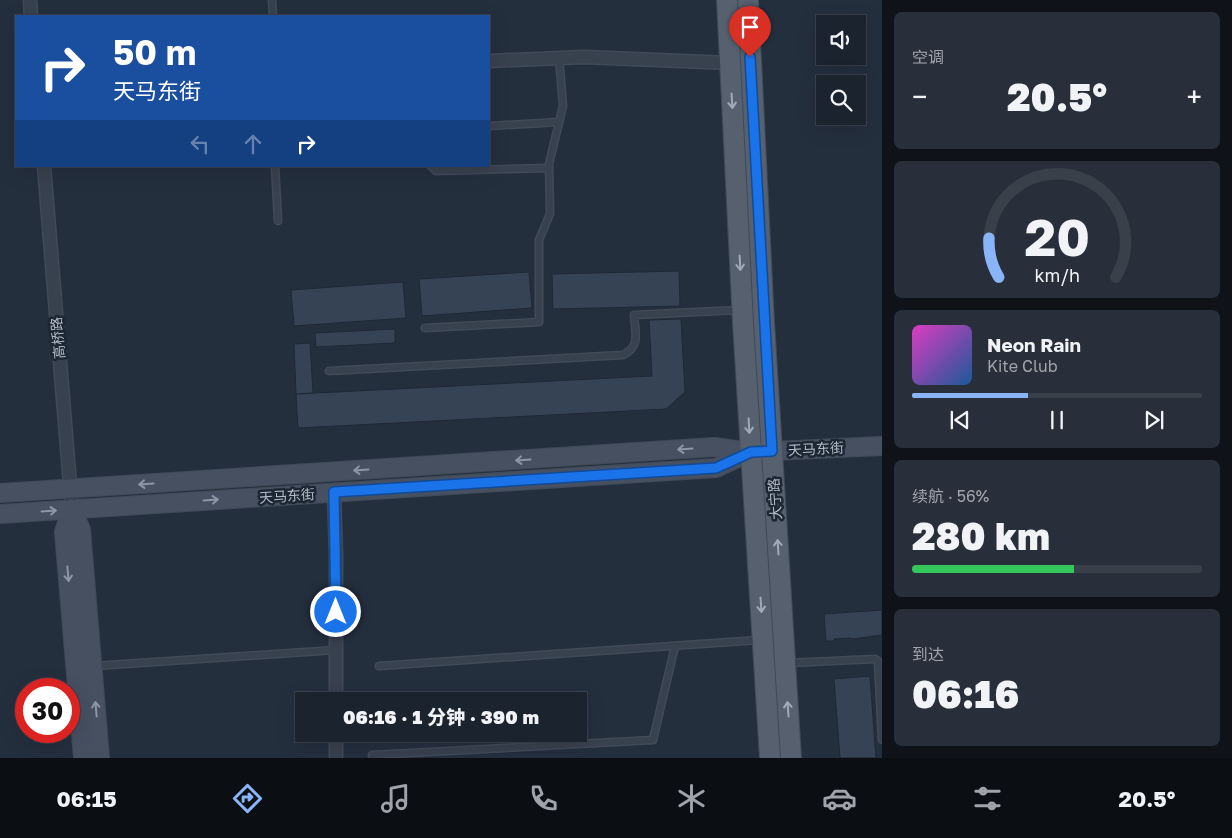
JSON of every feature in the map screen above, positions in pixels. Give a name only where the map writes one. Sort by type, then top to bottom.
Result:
[{"type":"main road","name":"大宁路","points":[[727,0],[742,310],[770,758]]},
{"type":"main road","name":"大宁路","points":[[748,0],[772,451],[791,758]]},
{"type":"street","points":[[30,0],[31,15]]},
{"type":"street","points":[[490,61],[560,57],[730,63]]},
{"type":"street","name":"高桥路","points":[[44,167],[71,489],[72,510],[64,532],[83,758]]},
{"type":"street","name":"天马东街","points":[[0,494],[714,447],[751,452],[882,446]]},
{"type":"street","name":"天马东街","points":[[0,514],[716,468],[751,452]]},
{"type":"street","points":[[334,492],[336,692]]},
{"type":"street","name":"高桥路","points":[[72,510],[82,530],[100,758]]},
{"type":"street","points":[[336,742],[336,758]]},
{"type":"lane","points":[[272,0],[273,15]]},
{"type":"lane","points":[[425,328],[539,322],[539,240],[550,214],[549,168],[563,106],[560,57]]},
{"type":"lane","points":[[490,126],[559,122]]},
{"type":"lane","points":[[275,167],[278,221]]},
{"type":"lane","points":[[432,167],[436,171],[549,168]]},
{"type":"lane","points":[[329,371],[623,355],[631,351],[635,346],[634,315],[742,310]]},
{"type":"lane","points":[[378,666],[763,640]]},
{"type":"lane","points":[[372,755],[654,740],[676,646]]},
{"type":"lane","points":[[92,666],[336,650]]},
{"type":"lane","points":[[785,663],[875,659],[878,661],[881,683],[882,740]]},
{"type":"building","points":[[679,271],[680,306],[553,309],[552,274]]},
{"type":"building","points":[[529,272],[532,308],[422,316],[419,279]]},
{"type":"building","points":[[403,282],[406,318],[294,326],[291,290]]},
{"type":"building","points":[[681,319],[685,392],[666,409],[298,428],[296,394],[652,376],[649,320]]},
{"type":"building","points":[[395,329],[395,343],[316,347],[315,333]]},
{"type":"building","points":[[310,343],[313,393],[296,394],[294,344]]},
{"type":"building","points":[[882,610],[882,635],[826,641],[824,614]]},
{"type":"building","points":[[870,676],[876,758],[840,758],[834,679]]},
{"type":"route","points":[[336,612],[334,492],[716,468],[751,452],[772,451],[750,57]]}]
